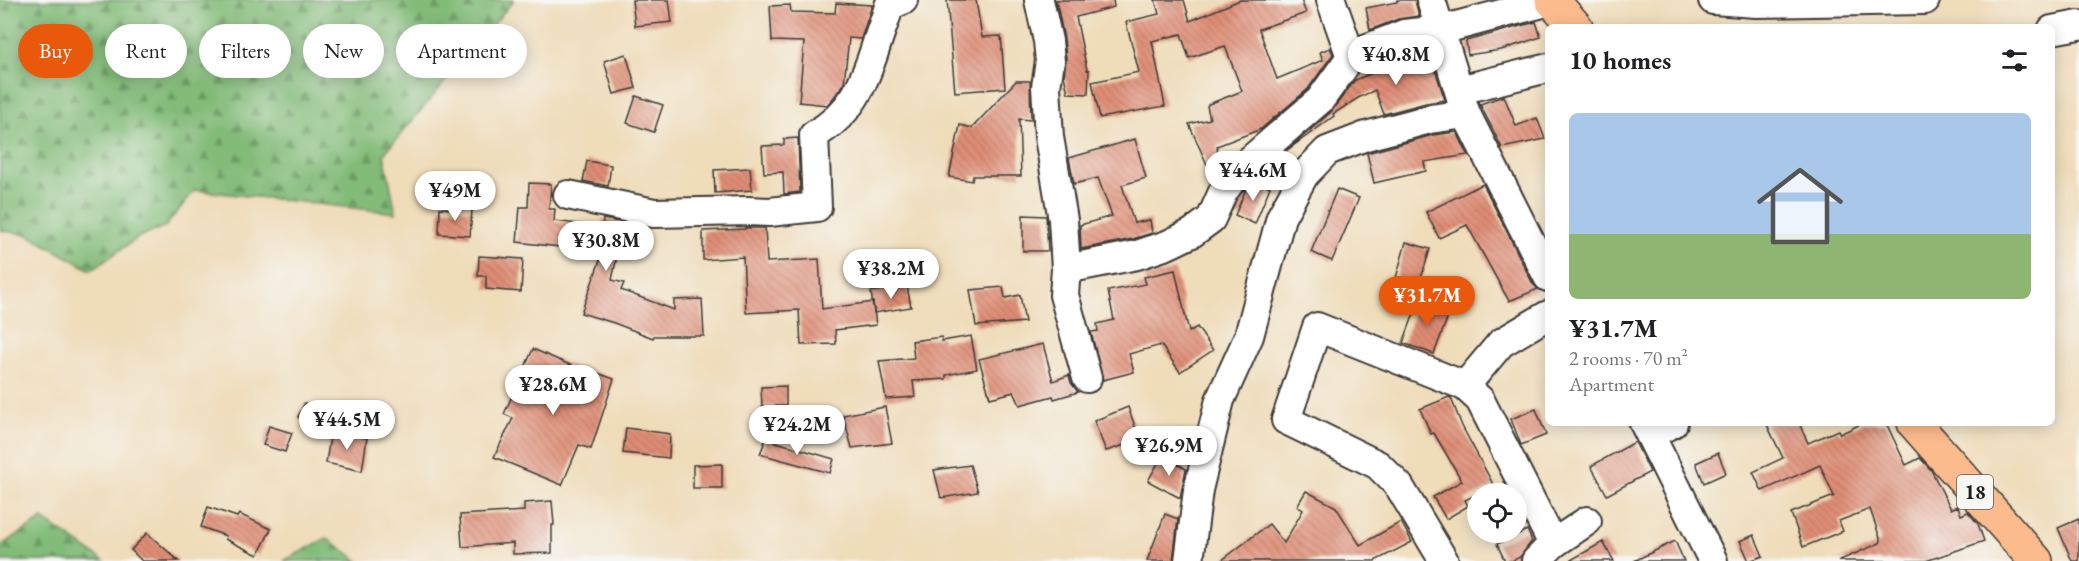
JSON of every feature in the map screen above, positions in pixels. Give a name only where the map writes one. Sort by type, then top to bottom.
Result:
[{"type":"main road","name":"18","points":[[1917,426],[2036,561]]},
{"type":"street","points":[[568,195],[654,213],[769,212],[817,207],[814,135],[831,125],[857,96],[867,75],[889,6],[903,0]]},
{"type":"street","points":[[1039,0],[1050,61],[1046,87],[1046,110],[1063,220],[1066,269],[1064,295],[1087,378]]},
{"type":"street","points":[[1331,0],[1351,57]]},
{"type":"street","points":[[1431,0],[1462,102],[1545,271]]},
{"type":"street","points":[[1713,0],[1756,3],[1925,0]]},
{"type":"street","points":[[1066,269],[1137,255],[1167,245],[1192,233],[1210,219],[1223,192],[1240,169],[1320,100],[1351,57],[1404,34],[1441,30],[1559,7]]},
{"type":"street","points":[[2055,29],[2079,25]]},
{"type":"street","points":[[1189,561],[1198,490],[1220,399],[1250,336],[1281,217],[1304,175],[1328,151],[1366,136],[1430,119],[1462,102],[1545,69]]},
{"type":"street","points":[[1465,386],[1501,343],[1545,317]]},
{"type":"street","points":[[1444,561],[1399,486],[1378,465],[1286,420],[1317,327],[1465,386],[1480,400],[1544,553],[1587,521]]},
{"type":"street","points":[[1656,427],[1713,561]]},
{"type":"green space","points":[[0,0],[514,0],[494,24],[396,24],[396,78],[448,78],[384,154],[396,213],[195,190],[166,226],[139,237],[91,270],[28,235],[0,230]]},
{"type":"green space","points":[[43,519],[104,561],[0,561],[0,546]]},
{"type":"green space","points":[[327,538],[359,561],[284,561]]},
{"type":"building","points":[[632,0],[669,0],[672,22],[635,26]]},
{"type":"building","points":[[947,0],[976,0],[982,37],[1001,36],[1005,88],[955,92]]},
{"type":"building","points":[[1056,0],[1113,0],[1114,7],[1076,17],[1087,70],[1089,70],[1088,94],[1068,93],[1064,76],[1066,59],[1064,39]]},
{"type":"building","points":[[1155,0],[1184,0],[1190,21],[1240,0],[1301,0],[1306,13],[1259,29],[1277,79],[1323,60],[1320,52],[1330,48],[1333,54],[1308,89],[1261,129],[1217,146],[1219,170],[1213,178],[1189,124],[1210,119],[1207,106],[1209,104],[1242,91],[1225,46],[1189,58],[1181,34],[1152,41],[1165,106],[1100,118],[1092,82],[1139,72],[1126,22],[1159,14]]},
{"type":"building","points":[[1397,0],[1415,0],[1419,16],[1398,19],[1370,30],[1366,8],[1397,2]]},
{"type":"building","points":[[836,3],[872,5],[861,39],[849,38],[844,83],[834,97],[827,105],[799,102],[804,42],[772,41],[770,6],[790,5],[791,12],[835,13]]},
{"type":"building","points":[[1536,22],[1541,37],[1501,50],[1468,55],[1466,41]]},
{"type":"building","points":[[1428,48],[1445,100],[1384,114],[1375,90],[1333,114],[1334,116],[1286,151],[1331,112],[1355,80],[1406,59],[1403,52]]},
{"type":"building","points":[[626,54],[636,88],[614,94],[604,61]]},
{"type":"building","points":[[1016,81],[1030,81],[1031,120],[1019,119],[1021,176],[973,176],[972,181],[949,177],[960,125],[972,128]]},
{"type":"building","points":[[636,96],[663,105],[654,132],[627,123]]},
{"type":"building","points":[[1504,96],[1516,126],[1537,118],[1545,139],[1502,148],[1480,104]]},
{"type":"building","points":[[1457,132],[1468,155],[1424,162],[1426,171],[1374,183],[1367,153],[1433,135]]},
{"type":"building","points":[[798,138],[800,192],[784,194],[783,172],[764,173],[762,146],[784,145],[784,139]]},
{"type":"building","points":[[1135,139],[1146,178],[1122,185],[1134,223],[1150,220],[1152,233],[1081,249],[1080,225],[1112,216],[1098,178],[1074,184],[1069,158]]},
{"type":"building","points":[[587,161],[611,165],[608,186],[583,181]]},
{"type":"building","points":[[750,168],[752,190],[715,193],[714,170]]},
{"type":"building","points":[[1252,180],[1270,187],[1255,224],[1235,215]]},
{"type":"building","points":[[529,183],[551,184],[549,209],[555,209],[554,221],[602,227],[603,219],[624,223],[612,280],[624,283],[621,290],[674,310],[674,300],[702,299],[704,336],[654,336],[653,338],[581,313],[603,252],[517,242],[520,207],[528,207]]},
{"type":"building","points":[[1483,184],[1533,284],[1538,289],[1509,301],[1467,225],[1439,238],[1426,212]]},
{"type":"building","points":[[1337,189],[1359,198],[1332,261],[1311,252]]},
{"type":"building","points":[[440,208],[472,210],[470,236],[439,234]]},
{"type":"building","points":[[1023,215],[1046,216],[1048,251],[1023,251]]},
{"type":"building","points":[[765,228],[767,262],[819,259],[822,309],[873,302],[876,325],[835,330],[836,344],[801,345],[799,310],[746,313],[743,257],[703,260],[703,231]]},
{"type":"building","points":[[1406,242],[1430,249],[1419,285],[1396,278]]},
{"type":"building","points":[[479,256],[523,259],[521,292],[486,289],[486,276],[478,276]]},
{"type":"building","points":[[1175,270],[1189,332],[1197,327],[1213,350],[1180,372],[1161,345],[1129,354],[1134,372],[1103,380],[1091,332],[1098,331],[1097,324],[1114,320],[1108,291],[1146,284],[1144,277]]},
{"type":"building","points":[[907,286],[911,307],[874,313],[871,292]]},
{"type":"building","points":[[1003,287],[1005,298],[1020,295],[1025,322],[976,326],[970,290]]},
{"type":"building","points":[[1419,300],[1450,311],[1434,354],[1403,343]]},
{"type":"building","points":[[971,336],[977,369],[946,375],[946,379],[913,381],[915,397],[886,399],[879,361],[914,358],[912,341],[942,337],[942,341]]},
{"type":"building","points":[[1043,344],[1053,381],[1069,375],[1071,383],[1078,392],[1020,405],[1014,392],[990,398],[979,359]]},
{"type":"building","points":[[533,349],[577,368],[578,366],[614,379],[591,449],[579,445],[562,485],[494,457],[513,418],[504,414]]},
{"type":"building","points":[[786,386],[786,406],[762,406],[761,387]]},
{"type":"building","points":[[1451,398],[1462,426],[1492,483],[1467,483],[1467,499],[1465,500],[1467,507],[1446,519],[1433,497],[1462,481],[1434,433],[1431,434],[1420,409]]},
{"type":"building","points":[[305,403],[322,412],[315,425],[298,417]]},
{"type":"building","points":[[885,407],[892,443],[852,448],[843,415]]},
{"type":"building","points":[[1128,407],[1140,440],[1106,451],[1094,421]]},
{"type":"building","points":[[1536,409],[1546,435],[1521,445],[1511,419]]},
{"type":"building","points":[[269,426],[292,433],[285,452],[263,445]]},
{"type":"building","points":[[1767,426],[1800,426],[1808,443],[1838,430],[1840,434],[1857,426],[1887,426],[1906,465],[1920,458],[1931,470],[1951,509],[1958,506],[1961,515],[1968,512],[1978,524],[1984,541],[1926,561],[1838,561],[1880,543],[1870,509],[1839,521],[1843,531],[1803,547],[1791,513],[1834,496],[1820,465],[1762,491],[1753,472],[1783,458]]},
{"type":"building","points":[[626,428],[670,434],[669,458],[623,453]]},
{"type":"building","points":[[331,431],[367,438],[362,471],[326,463]]},
{"type":"building","points":[[766,439],[834,459],[830,473],[760,454]]},
{"type":"building","points":[[1635,442],[1650,472],[1607,495],[1591,466]]},
{"type":"building","points":[[1718,453],[1726,473],[1704,483],[1696,463]]},
{"type":"building","points":[[1162,456],[1186,469],[1180,498],[1148,481]]},
{"type":"building","points":[[722,464],[722,488],[693,488],[693,465]]},
{"type":"building","points":[[970,465],[978,492],[941,498],[934,470]]},
{"type":"building","points":[[1306,491],[1336,507],[1360,545],[1401,522],[1412,542],[1375,561],[1221,561],[1269,524],[1284,543],[1303,510],[1297,506]]},
{"type":"building","points":[[552,501],[554,525],[552,525],[552,553],[513,554],[513,543],[462,547],[460,515],[524,511],[524,503]]},
{"type":"building","points":[[208,507],[237,517],[239,514],[271,529],[258,555],[225,539],[226,536],[201,527]]},
{"type":"building","points":[[1165,514],[1178,519],[1173,561],[1147,561]]},
{"type":"building","points":[[2079,519],[2079,561],[2072,561],[2058,528]]},
{"type":"building","points":[[1527,530],[1532,541],[1520,557],[1512,561],[1505,561],[1497,544],[1527,543]]},
{"type":"building","points":[[147,533],[179,561],[142,561],[131,550]]},
{"type":"building","points":[[1754,535],[1763,556],[1749,561],[1740,541]]},
{"type":"building","points":[[1675,541],[1684,561],[1634,561]]},
{"type":"building","points":[[1603,542],[1614,561],[1569,561]]}]
